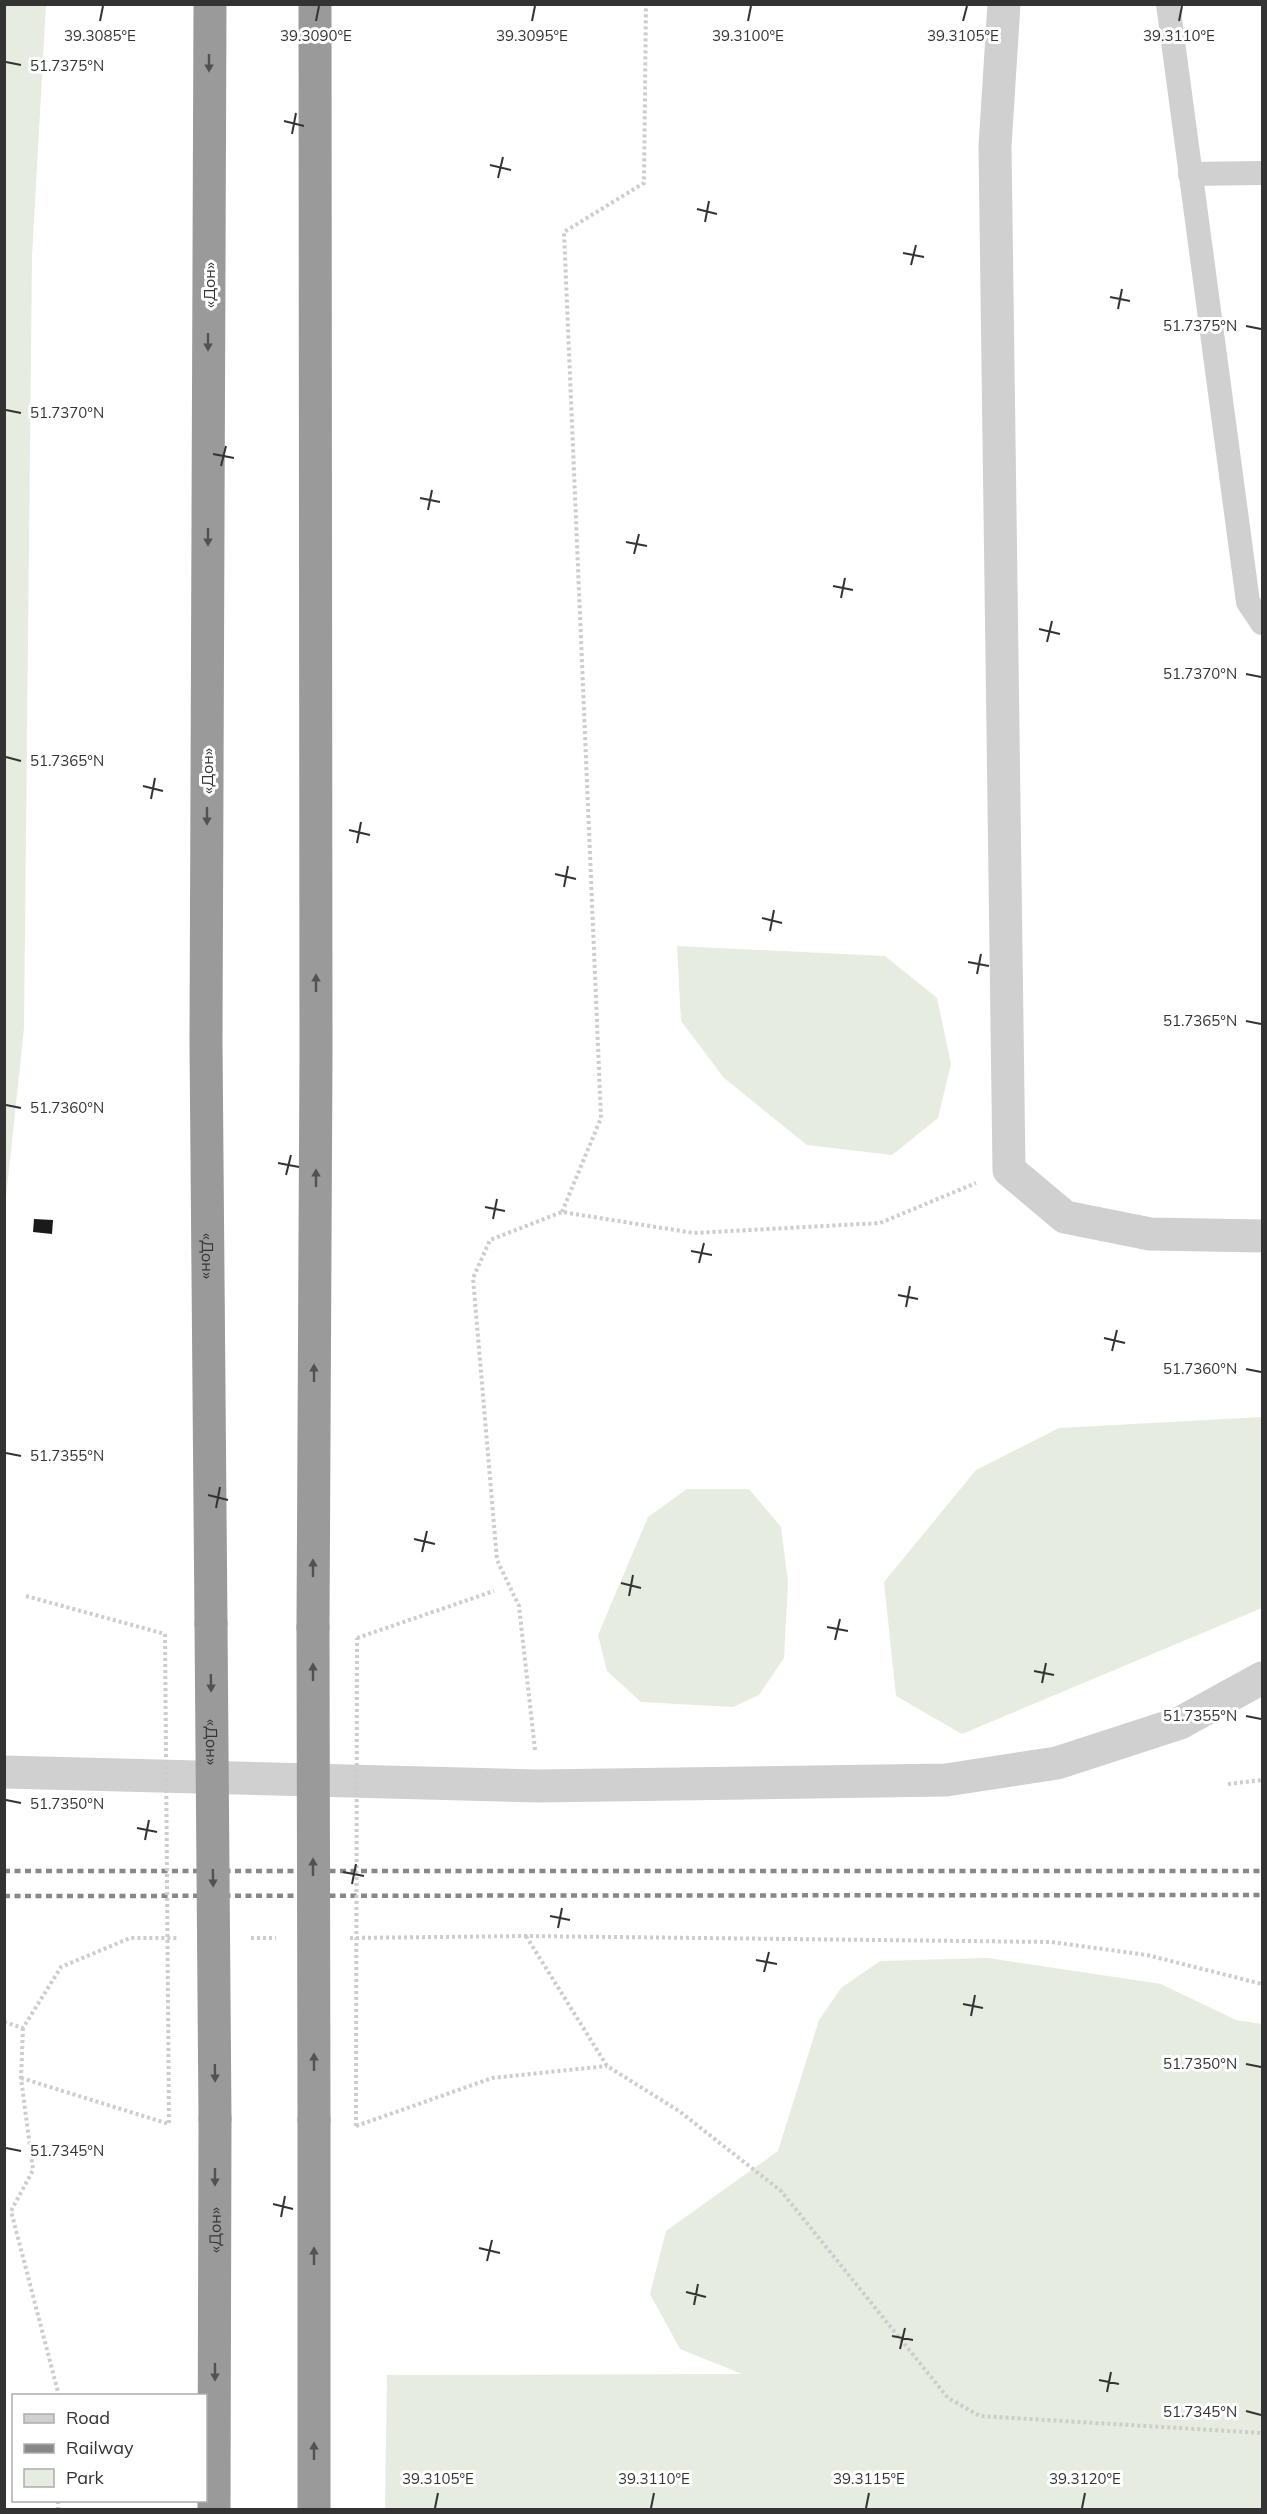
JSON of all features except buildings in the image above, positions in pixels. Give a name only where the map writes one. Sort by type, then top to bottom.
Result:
[{"type":"highway","name":"«Дон»","points":[[210,4],[206,1042],[215,2119],[214,2510]]},
{"type":"highway","points":[[314,2510],[315,4]]},
{"type":"street","points":[[1004,4],[996,146],[1009,1170],[1065,1217],[1150,1234],[1263,1236]]},
{"type":"street","points":[[4,1772],[539,1786],[946,1780],[1057,1764],[1180,1723],[1263,1678]]},
{"type":"lane","points":[[1168,4],[1248,602],[1263,623]]},
{"type":"lane","points":[[1190,174],[1263,173]]},
{"type":"path","points":[[562,1212],[601,1118],[564,232],[644,183],[646,4]]},
{"type":"path","points":[[539,1786],[519,1606],[497,1560],[473,1278],[490,1240],[562,1212],[694,1233],[880,1223],[1009,1170]]},
{"type":"path","points":[[494,1591],[357,1638],[356,2126],[492,2078],[607,2066]]},
{"type":"path","points":[[21,2078],[169,2124],[165,1634],[26,1596]]},
{"type":"path","points":[[158,1747],[170,1747]]},
{"type":"path","points":[[347,1750],[358,1750]]},
{"type":"path","points":[[1228,1784],[1263,1780]]},
{"type":"path","points":[[525,1936],[607,2066],[679,2111],[781,2192],[948,2398],[980,2416],[1263,2433]]},
{"type":"path","points":[[341,1938],[525,1936],[1051,1942],[1147,1955],[1263,1984]]},
{"type":"path","points":[[4,2215],[11,2211],[33,2169],[21,2078],[23,2028],[61,1967],[130,1938],[189,1938]]},
{"type":"path","points":[[247,1938],[282,1938]]},
{"type":"path","points":[[4,2022],[23,2028]]},
{"type":"path","points":[[11,2211],[58,2394]]},
{"type":"green space","points":[[4,5],[46,5],[32,256],[24,1028],[5,1207]]},
{"type":"green space","points":[[677,946],[885,956],[937,998],[951,1064],[938,1118],[892,1155],[807,1145],[724,1078],[681,1021]]},
{"type":"green space","points":[[1262,1417],[1262,1608],[962,1734],[896,1696],[884,1582],[976,1470],[1059,1428]]},
{"type":"green space","points":[[687,1489],[749,1489],[781,1527],[788,1582],[784,1658],[759,1695],[733,1707],[641,1702],[607,1671],[598,1635],[648,1517]]},
{"type":"green space","points":[[988,1958],[1161,1984],[1236,2020],[1262,2024],[1262,2509],[385,2509],[387,2375],[742,2374],[680,2349],[650,2294],[666,2231],[778,2151],[819,2020],[841,1988],[880,1961]]},
{"type":"railway","points":[[4,1871],[1262,1871]]},
{"type":"railway","points":[[4,1896],[1262,1895]]}]
